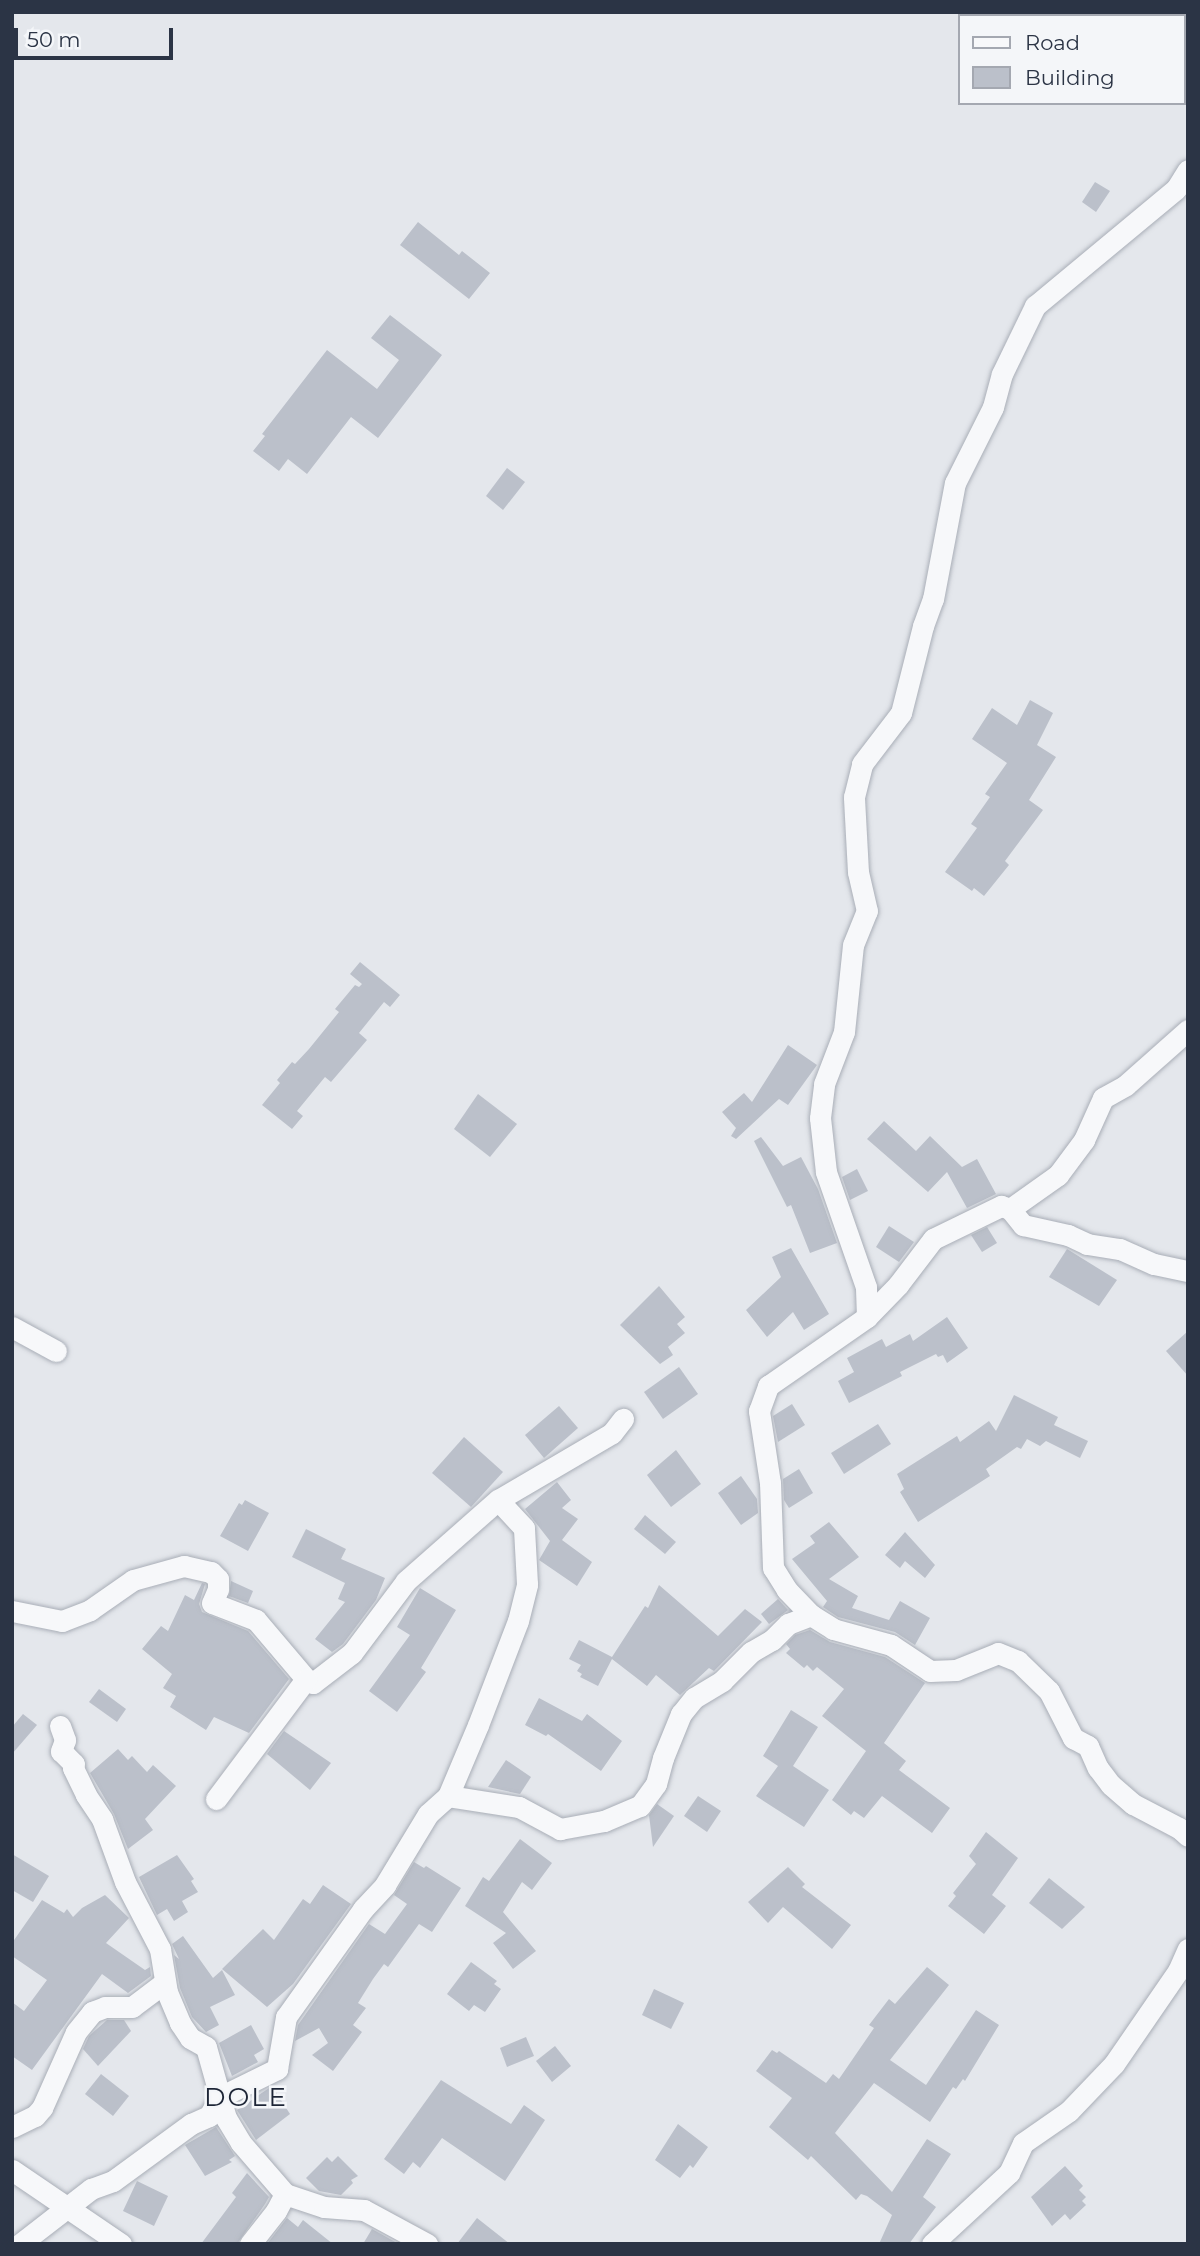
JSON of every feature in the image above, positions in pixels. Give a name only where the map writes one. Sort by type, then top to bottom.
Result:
[{"type":"street","points":[[867,1317],[866,1287],[826,1172],[820,1118],[824,1084],[844,1032],[853,945],[867,911],[858,872],[854,797],[862,764],[901,713],[923,626],[933,599],[955,483],[993,407],[1002,374],[1035,306],[1175,189],[1188,170]]},
{"type":"street","points":[[1010,1209],[1058,1175],[1084,1140],[1103,1098],[1126,1085],[1188,1030]]},
{"type":"street","points":[[1188,1271],[1154,1264],[1120,1249],[1087,1244],[1068,1235],[1023,1225],[1010,1209],[1001,1206],[933,1239],[898,1285],[867,1317],[768,1386],[759,1411],[770,1483],[773,1568],[787,1590],[811,1615],[833,1629],[891,1645],[930,1671],[956,1670],[998,1653],[1018,1661],[1049,1691],[1073,1738],[1088,1746],[1098,1768],[1111,1785],[1133,1804],[1179,1828],[1188,1836]]},
{"type":"street","points":[[12,1327],[56,1351]]},
{"type":"street","points":[[12,1611],[62,1621],[90,1610],[133,1580],[184,1566],[211,1572],[218,1579],[218,1589],[212,1603],[256,1620],[306,1679],[313,1683],[352,1653],[406,1581],[498,1500],[612,1433],[623,1419]]},
{"type":"street","points":[[20,2244],[91,2189],[113,2180],[191,2124],[209,2116],[220,2097],[277,2069],[282,2057],[282,2029],[294,2004],[321,1972],[363,1909],[385,1885],[428,1814],[448,1796],[518,1620],[527,1584],[524,1528],[498,1500]]},
{"type":"street","points":[[448,1796],[519,1807],[560,1829],[604,1821],[640,1806],[656,1784],[663,1758],[681,1714],[694,1698],[722,1681],[751,1651],[772,1640],[788,1624],[811,1615]]},
{"type":"street","points":[[216,1799],[306,1679]]},
{"type":"street","points":[[60,1726],[65,1740],[61,1751],[74,1764],[73,1768],[86,1795],[102,1819],[120,1859],[125,1882],[159,1948],[165,1982],[180,2023],[190,2038],[206,2047],[226,2118],[241,2143],[285,2194],[324,2207],[364,2210],[427,2244]]},
{"type":"street","points":[[932,2244],[1009,2173],[1023,2143],[1069,2111],[1114,2064],[1178,1971],[1188,1949]]},
{"type":"street","points":[[12,2127],[35,2116],[42,2108],[76,2032],[92,2012],[104,2007],[132,2007],[165,1982]]},
{"type":"street","points":[[12,2170],[121,2244]]},
{"type":"street","points":[[250,2244],[276,2211],[285,2194]]},
{"type":"building","points":[[1095,182],[1110,191],[1096,212],[1082,202]]},
{"type":"building","points":[[418,222],[459,255],[462,251],[490,273],[469,299],[400,245]]},
{"type":"building","points":[[390,315],[442,355],[378,438],[351,417],[307,474],[288,459],[279,471],[253,451],[265,436],[262,434],[327,350],[377,389],[399,360],[371,338]]},
{"type":"building","points":[[507,468],[525,482],[503,510],[486,496]]},
{"type":"building","points":[[1030,700],[1053,713],[1037,745],[1056,757],[1029,800],[1043,810],[1005,861],[1009,865],[984,896],[945,872],[977,828],[971,824],[990,797],[985,794],[1007,763],[972,739],[992,708],[1017,725]]},
{"type":"building","points":[[360,962],[400,995],[390,1007],[384,1002],[359,1033],[367,1040],[331,1082],[325,1077],[297,1111],[303,1116],[292,1129],[262,1105],[280,1083],[277,1080],[292,1062],[295,1064],[309,1049],[339,1012],[335,1009],[355,985],[359,987],[362,984],[350,974]]},
{"type":"building","points":[[788,1045],[817,1065],[788,1105],[779,1099],[736,1139],[731,1136],[736,1128],[722,1112],[744,1093],[752,1102]]},
{"type":"building","points":[[478,1094],[517,1124],[490,1157],[454,1129]]},
{"type":"building","points":[[884,1121],[916,1151],[930,1136],[962,1167],[977,1159],[996,1194],[967,1208],[947,1172],[928,1192],[867,1139]]},
{"type":"building","points":[[761,1137],[783,1166],[801,1157],[818,1189],[837,1243],[810,1253],[791,1205],[787,1207],[754,1141]]},
{"type":"building","points":[[857,1169],[868,1191],[850,1200],[842,1177]]},
{"type":"building","points":[[889,1226],[914,1242],[899,1262],[876,1247]]},
{"type":"building","points":[[987,1227],[997,1243],[982,1252],[971,1235]]},
{"type":"building","points":[[791,1248],[829,1314],[804,1330],[793,1312],[767,1337],[746,1310],[781,1277],[772,1257]]},
{"type":"building","points":[[1067,1249],[1117,1280],[1099,1306],[1049,1277]]},
{"type":"building","points":[[659,1286],[685,1317],[677,1324],[685,1333],[668,1347],[673,1355],[660,1364],[620,1325]]},
{"type":"building","points":[[947,1317],[968,1348],[947,1363],[943,1355],[938,1357],[936,1354],[900,1372],[902,1376],[849,1403],[838,1381],[854,1372],[847,1358],[882,1339],[886,1347],[910,1334],[913,1341]]},
{"type":"building","points":[[1188,1331],[1188,1376],[1166,1351]]},
{"type":"building","points":[[679,1367],[698,1394],[663,1419],[644,1392]]},
{"type":"building","points":[[1014,1395],[1058,1417],[1054,1425],[1088,1441],[1080,1458],[1046,1441],[1040,1446],[1027,1439],[1021,1449],[1017,1447],[986,1469],[990,1476],[918,1522],[900,1492],[904,1489],[897,1474],[957,1436],[960,1442],[989,1421],[996,1431]]},
{"type":"building","points":[[792,1404],[805,1425],[778,1442],[773,1416]]},
{"type":"building","points":[[559,1406],[578,1428],[544,1458],[525,1435]]},
{"type":"building","points":[[878,1424],[891,1444],[844,1474],[831,1453]]},
{"type":"building","points":[[464,1437],[503,1472],[471,1507],[432,1473]]},
{"type":"building","points":[[676,1450],[701,1484],[671,1507],[647,1475]]},
{"type":"building","points":[[799,1469],[813,1493],[789,1508],[784,1500],[783,1479]]},
{"type":"building","points":[[741,1476],[757,1499],[758,1513],[741,1525],[718,1493]]},
{"type":"building","points":[[557,1482],[571,1500],[562,1508],[578,1519],[562,1540],[592,1562],[577,1586],[539,1560],[550,1541],[525,1509]]},
{"type":"building","points":[[245,1500],[269,1513],[248,1551],[220,1536],[239,1503],[242,1505]]},
{"type":"building","points":[[645,1515],[676,1542],[665,1554],[634,1529]]},
{"type":"building","points":[[829,1522],[859,1557],[829,1579],[858,1596],[852,1608],[889,1620],[900,1601],[930,1618],[915,1645],[895,1632],[838,1617],[823,1607],[827,1601],[792,1559],[815,1543],[810,1536]]},
{"type":"building","points":[[306,1529],[346,1549],[341,1559],[385,1578],[376,1600],[343,1644],[332,1652],[315,1639],[345,1602],[338,1599],[345,1583],[292,1557]]},
{"type":"building","points":[[905,1532],[935,1565],[925,1578],[905,1561],[900,1568],[885,1555]]},
{"type":"building","points":[[231,1581],[253,1591],[248,1603],[229,1596]]},
{"type":"building","points":[[202,1583],[205,1584],[199,1604],[202,1612],[248,1631],[289,1679],[249,1733],[214,1717],[206,1730],[170,1707],[176,1696],[163,1688],[172,1674],[142,1649],[161,1626],[168,1631],[185,1595],[194,1600]]},
{"type":"building","points":[[659,1585],[718,1636],[745,1609],[762,1622],[714,1671],[709,1668],[680,1695],[656,1675],[647,1686],[612,1659],[598,1686],[580,1677],[582,1674],[577,1671],[581,1665],[569,1659],[579,1640],[612,1657],[645,1606],[648,1608]]},
{"type":"building","points":[[420,1588],[456,1610],[421,1668],[426,1672],[397,1712],[369,1691],[410,1635],[397,1627]]},
{"type":"building","points":[[778,1599],[788,1610],[769,1624],[761,1614]]},
{"type":"building","points":[[810,1630],[830,1642],[885,1657],[925,1683],[884,1743],[906,1761],[899,1770],[950,1808],[932,1833],[882,1796],[864,1818],[854,1811],[851,1815],[832,1800],[866,1751],[822,1716],[844,1689],[817,1667],[813,1671],[807,1665],[804,1668],[786,1653],[790,1649],[786,1644],[795,1635]]},
{"type":"building","points":[[99,1689],[126,1709],[117,1722],[89,1702]]},
{"type":"building","points":[[539,1698],[582,1721],[587,1714],[622,1741],[601,1771],[548,1734],[546,1736],[525,1725]]},
{"type":"building","points":[[791,1710],[818,1727],[793,1766],[829,1790],[804,1827],[756,1796],[778,1766],[763,1756]]},
{"type":"building","points":[[23,1714],[37,1725],[12,1754],[12,1727]]},
{"type":"building","points":[[284,1731],[331,1763],[310,1790],[267,1754]]},
{"type":"building","points":[[118,1749],[128,1760],[132,1756],[147,1772],[153,1765],[176,1786],[145,1819],[153,1830],[128,1849],[114,1814],[90,1773]]},
{"type":"building","points":[[506,1760],[531,1777],[520,1794],[488,1787]]},
{"type":"building","points":[[698,1796],[721,1811],[707,1832],[684,1816]]},
{"type":"building","points":[[657,1804],[674,1816],[653,1847],[649,1815]]},
{"type":"building","points":[[986,1832],[1018,1858],[992,1895],[1006,1906],[984,1934],[948,1906],[956,1896],[953,1893],[976,1864],[969,1856]]},
{"type":"building","points":[[520,1839],[552,1863],[532,1890],[522,1882],[503,1912],[536,1951],[513,1969],[493,1943],[506,1933],[465,1906],[483,1877],[489,1881]]},
{"type":"building","points":[[12,1854],[49,1876],[33,1902],[12,1890]]},
{"type":"building","points":[[177,1855],[194,1879],[191,1881],[198,1892],[182,1901],[188,1912],[174,1921],[167,1909],[157,1915],[139,1877]]},
{"type":"building","points":[[414,1862],[424,1868],[426,1866],[461,1888],[432,1932],[419,1924],[388,1967],[384,1964],[373,1979],[358,2003],[366,2008],[353,2025],[362,2032],[333,2071],[312,2055],[328,2043],[319,2028],[295,2041],[298,2025],[369,1924],[385,1934],[407,1904],[394,1895]]},
{"type":"building","points":[[788,1867],[805,1884],[802,1887],[851,1925],[832,1949],[783,1907],[768,1923],[748,1902]]},
{"type":"building","points":[[1049,1878],[1085,1907],[1062,1929],[1029,1903]]},
{"type":"building","points":[[323,1885],[351,1904],[293,1984],[267,2007],[222,1969],[263,1929],[274,1940],[303,1899],[310,1904]]},
{"type":"building","points":[[105,1895],[129,1918],[106,1943],[145,1970],[150,1967],[151,1976],[128,1993],[102,1974],[32,2070],[12,2056],[12,2002],[24,2011],[47,1980],[12,1956],[12,1943],[42,1900],[64,1913],[67,1909],[73,1917],[82,1908]]},
{"type":"building","points":[[183,1936],[213,1978],[222,1970],[235,1995],[210,2007],[219,2025],[206,2032],[192,2017],[180,1988],[174,1955],[179,1959],[172,1944]]},
{"type":"building","points":[[471,1962],[497,1981],[494,1984],[501,1989],[485,2012],[474,2005],[469,2011],[447,1994]]},
{"type":"building","points":[[927,1967],[949,1985],[890,2060],[926,2085],[976,2010],[999,2025],[965,2081],[963,2079],[956,2089],[953,2087],[930,2122],[874,2083],[835,2133],[892,2192],[927,2139],[951,2154],[923,2197],[936,2207],[909,2244],[879,2244],[892,2215],[867,2196],[861,2194],[856,2200],[811,2156],[808,2160],[769,2127],[792,2098],[756,2071],[772,2050],[777,2053],[779,2051],[826,2083],[833,2074],[839,2079],[874,2028],[869,2025],[889,1999],[895,2004]]},
{"type":"building","points":[[654,1989],[684,2003],[671,2029],[642,2015]]},
{"type":"building","points":[[107,2020],[124,2020],[131,2031],[98,2066],[83,2049],[89,2036]]},
{"type":"building","points":[[251,2025],[264,2049],[254,2055],[258,2062],[232,2076],[219,2043]]},
{"type":"building","points":[[526,2037],[534,2056],[507,2067],[500,2048]]},
{"type":"building","points":[[555,2046],[571,2066],[552,2082],[536,2061]]},
{"type":"building","points":[[101,2074],[129,2096],[113,2116],[85,2094]]},
{"type":"building","points":[[441,2080],[511,2124],[524,2105],[545,2120],[505,2181],[442,2138],[420,2168],[413,2162],[404,2174],[384,2159]]},
{"type":"building","points":[[272,2086],[290,2114],[256,2140],[237,2110]]},
{"type":"building","points":[[678,2124],[708,2147],[693,2168],[690,2165],[680,2178],[655,2160]]},
{"type":"building","points":[[216,2127],[235,2156],[229,2160],[232,2162],[205,2176],[185,2145]]},
{"type":"building","points":[[338,2156],[358,2176],[351,2180],[353,2183],[341,2195],[319,2191],[306,2178],[327,2157],[332,2162]]},
{"type":"building","points":[[1065,2166],[1083,2186],[1079,2190],[1086,2197],[1082,2201],[1086,2205],[1070,2220],[1065,2214],[1052,2226],[1031,2197]]},
{"type":"building","points":[[247,2173],[269,2197],[265,2204],[237,2244],[201,2244],[236,2197],[232,2193]]},
{"type":"building","points":[[137,2181],[168,2196],[154,2226],[123,2211]]},
{"type":"building","points":[[287,2218],[298,2227],[303,2220],[333,2244],[267,2244]]},
{"type":"building","points":[[477,2218],[510,2244],[457,2244]]},
{"type":"building","points":[[372,2229],[399,2244],[363,2244]]},
{"type":"district","name":"DOLE","points":[[246,2098]]}]
